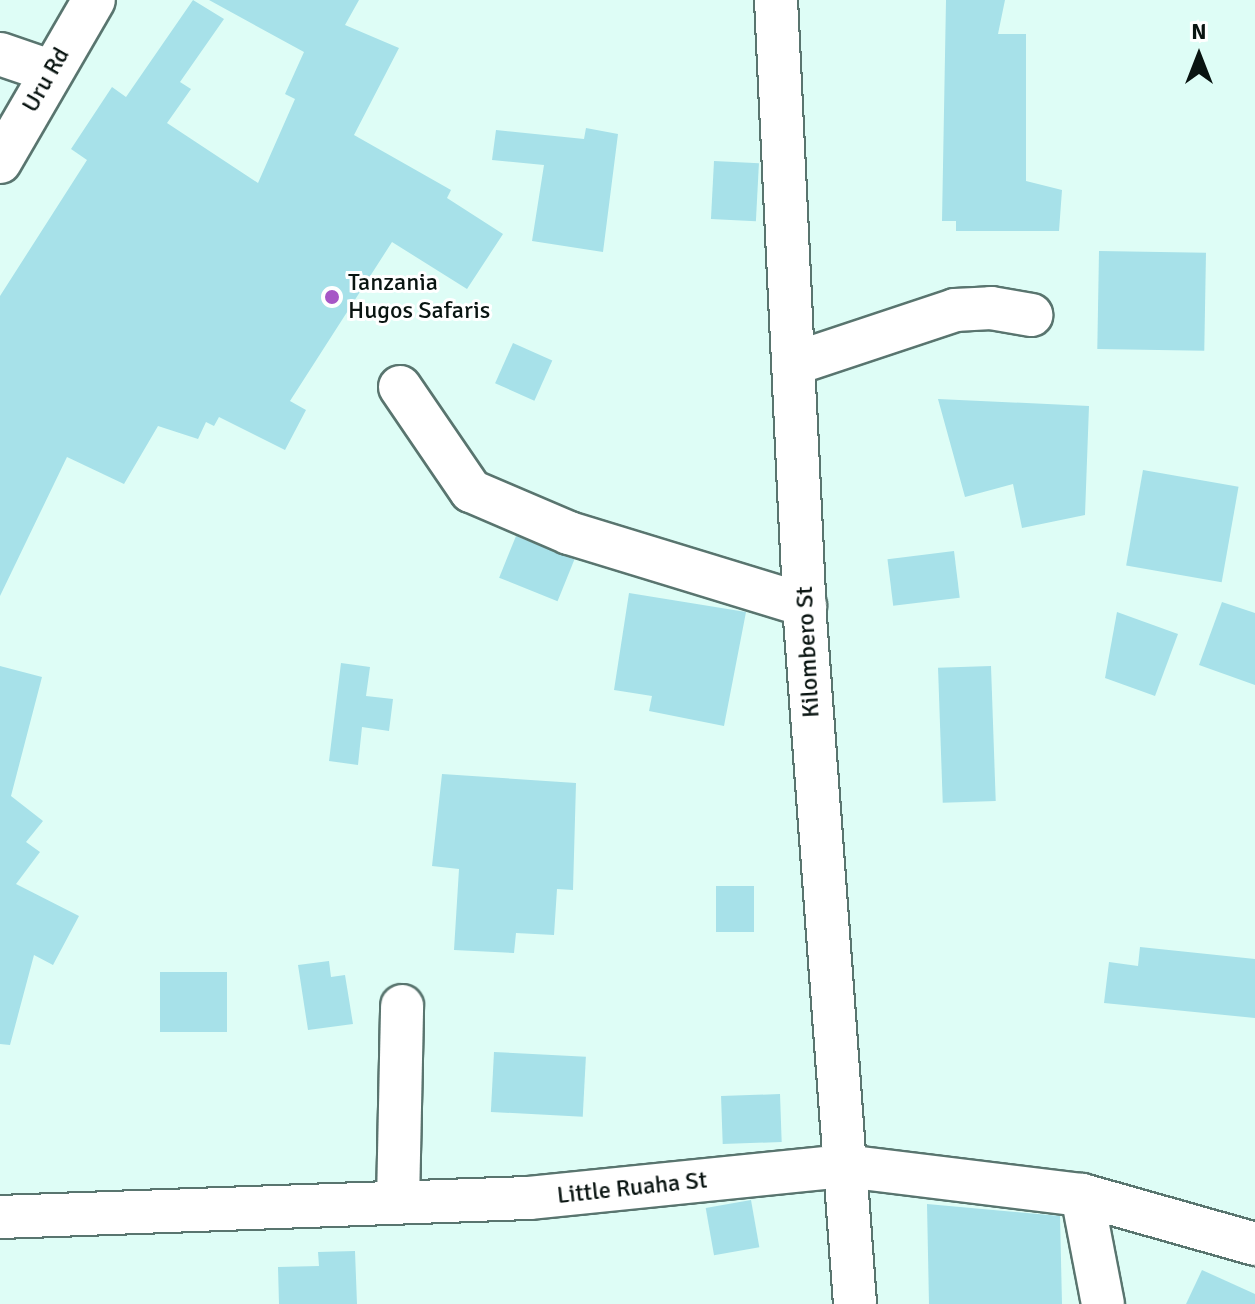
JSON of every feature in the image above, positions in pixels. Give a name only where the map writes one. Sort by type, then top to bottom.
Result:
[{"type":"street","name":"Uru Rd","points":[[0,162],[50,71],[94,0]]},
{"type":"street","name":"Kilombero St","points":[[776,0],[796,363],[805,605],[855,1304]]},
{"type":"street","points":[[0,54],[50,71]]},
{"type":"street","points":[[796,363],[955,310],[991,308],[1031,315]]},
{"type":"street","points":[[400,387],[471,491],[569,533],[805,605]]},
{"type":"street","points":[[398,1202],[402,1006]]},
{"type":"street","name":"Little Ruaha St","points":[[0,1217],[529,1198],[845,1166],[1082,1195],[1255,1244]]},
{"type":"street","points":[[1082,1195],[1103,1304]]},
{"type":"building","points":[[193,0],[224,19],[180,82],[191,89],[167,123],[258,183],[295,99],[285,94],[304,52],[209,0],[359,0],[345,25],[399,48],[354,135],[451,190],[447,198],[503,234],[467,289],[392,242],[290,401],[306,410],[285,450],[219,417],[214,426],[206,422],[198,439],[158,426],[124,484],[67,457],[0,596],[0,296],[87,160],[71,149],[112,87],[126,97]]},
{"type":"building","points":[[946,0],[1005,0],[998,34],[1026,34],[1026,181],[1062,190],[1059,231],[956,231],[956,221],[942,221]]},
{"type":"building","points":[[586,128],[618,134],[603,252],[532,241],[544,165],[492,160],[496,130],[584,139]]},
{"type":"building","points":[[714,161],[759,163],[756,221],[711,219]]},
{"type":"building","points":[[1099,251],[1206,253],[1204,351],[1097,349]]},
{"type":"building","points":[[513,343],[552,360],[534,401],[495,383]]},
{"type":"building","points":[[938,399],[1089,406],[1085,515],[1022,528],[1013,484],[965,497]]},
{"type":"building","points":[[1143,470],[1239,487],[1222,582],[1126,566]]},
{"type":"building","points":[[516,536],[574,560],[558,601],[499,578]]},
{"type":"building","points":[[954,551],[960,598],[893,606],[887,559]]},
{"type":"building","points":[[629,593],[746,612],[724,726],[649,711],[652,696],[614,690]]},
{"type":"building","points":[[1222,602],[1255,613],[1255,685],[1199,665]]},
{"type":"building","points":[[1117,612],[1178,634],[1155,696],[1105,678]]},
{"type":"building","points":[[341,663],[370,667],[366,696],[393,699],[389,731],[362,727],[358,765],[329,761]]},
{"type":"building","points":[[0,666],[42,677],[11,796],[43,821],[26,842],[40,852],[16,884],[79,916],[53,965],[34,955],[10,1045],[0,1044]]},
{"type":"building","points":[[991,666],[996,801],[943,803],[938,668]]},
{"type":"building","points":[[442,774],[576,783],[573,890],[557,889],[554,935],[516,933],[514,953],[454,950],[459,869],[432,866]]},
{"type":"building","points":[[716,886],[754,886],[754,932],[716,932]]},
{"type":"building","points":[[1140,947],[1255,959],[1255,1018],[1104,1003],[1109,962],[1138,966]]},
{"type":"building","points":[[329,961],[331,977],[345,975],[353,1024],[308,1030],[298,965]]},
{"type":"building","points":[[160,972],[227,972],[227,1032],[160,1032]]},
{"type":"building","points":[[494,1052],[586,1057],[583,1117],[491,1112]]},
{"type":"building","points":[[780,1094],[782,1142],[723,1144],[721,1096]]},
{"type":"building","points":[[751,1200],[759,1247],[714,1255],[706,1208]]},
{"type":"building","points":[[927,1204],[1060,1216],[1062,1304],[929,1304]]},
{"type":"building","points":[[355,1251],[357,1304],[279,1304],[278,1267],[319,1266],[318,1252]]},
{"type":"building","points":[[1202,1270],[1255,1294],[1255,1304],[1186,1304]]},
{"type":"place","name":"Tanzania Hugos Safaris","points":[[332,297]]}]
